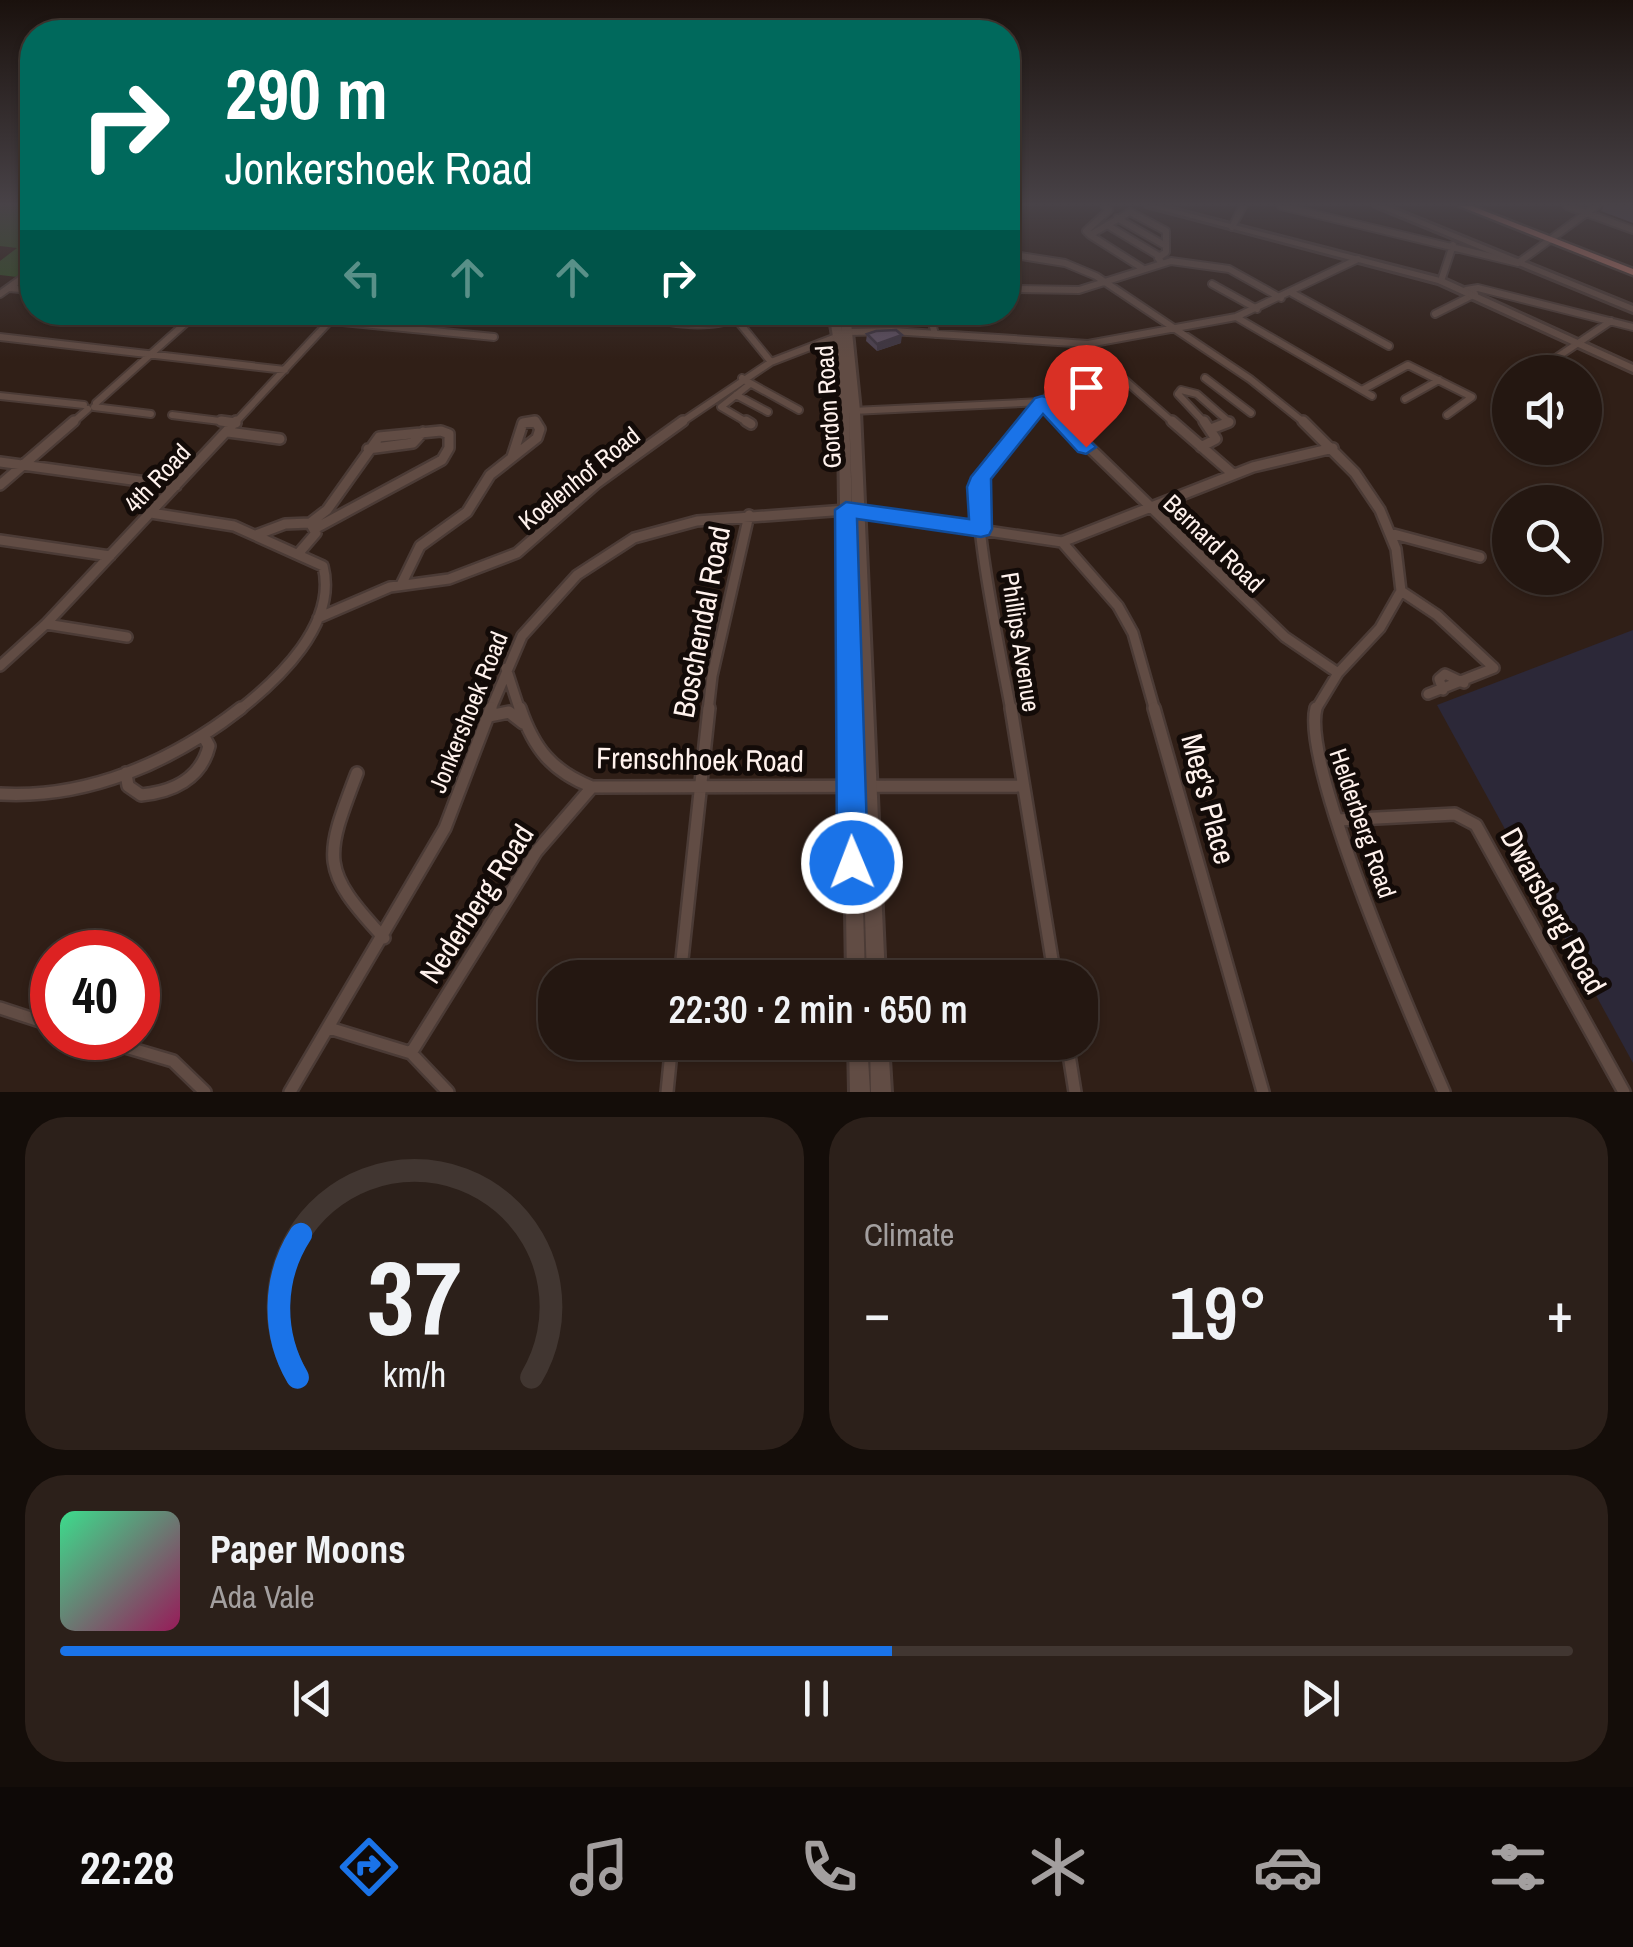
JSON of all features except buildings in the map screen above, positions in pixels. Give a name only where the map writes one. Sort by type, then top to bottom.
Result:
[{"type":"main road","points":[[1604,257],[1633,268]]},
{"type":"street","points":[[1024,257],[1074,266],[1107,284],[1260,382],[1333,448],[1351,468],[1390,532],[1402,591],[1491,661],[1492,672],[1464,683],[1445,674],[1440,679],[1442,690],[1428,694]]},
{"type":"street","points":[[1125,257],[1142,268]]},
{"type":"street","points":[[1157,257],[1228,269],[1281,298]]},
{"type":"street","points":[[1350,257],[1444,281],[1633,369]]},
{"type":"street","points":[[1444,281],[1450,257]]},
{"type":"street","points":[[1502,257],[1633,309]]},
{"type":"street","points":[[1518,262],[1525,257]]},
{"type":"street","points":[[1020,289],[1067,291],[1107,284],[1160,259]]},
{"type":"street","points":[[844,334],[935,334],[1088,347],[1236,317],[1358,259]]},
{"type":"street","points":[[0,294],[20,280]]},
{"type":"street","points":[[1212,284],[1257,309]]},
{"type":"street","points":[[8,288],[20,289]]},
{"type":"street","points":[[1435,314],[1478,288],[1633,326]]},
{"type":"street","points":[[1292,293],[1390,346]]},
{"type":"street","points":[[1236,317],[1372,396]]},
{"type":"street","points":[[1560,355],[1610,321]]},
{"type":"street","points":[[0,485],[180,325]]},
{"type":"street","name":"4th Road","points":[[0,666],[46,624],[327,325]]},
{"type":"street","points":[[398,325],[494,337]]},
{"type":"street","points":[[742,325],[770,362]]},
{"type":"street","name":"Gordon Road","points":[[840,325],[844,334]]},
{"type":"street","name":"Gordon Road","points":[[844,325],[875,960]]},
{"type":"street","points":[[933,325],[935,334]]},
{"type":"street","name":"Koelenhof Road","points":[[318,618],[401,585],[448,579],[516,553],[597,483],[770,362],[844,334]]},
{"type":"street","points":[[0,337],[285,370]]},
{"type":"street","points":[[1088,347],[1233,474]]},
{"type":"street","name":"Phillips Avenue","points":[[1053,960],[981,529],[978,487],[981,477],[1088,347]]},
{"type":"street","points":[[1362,390],[1406,365],[1472,398],[1447,415]]},
{"type":"street","points":[[1205,378],[1256,411],[1211,429]]},
{"type":"street","points":[[751,424],[721,407],[746,380],[799,410]]},
{"type":"street","points":[[1405,399],[1439,380]]},
{"type":"street","points":[[1201,447],[1216,439],[1178,394],[1179,390],[1197,394],[1229,422]]},
{"type":"street","points":[[736,394],[768,412]]},
{"type":"street","points":[[0,396],[152,414]]},
{"type":"street","points":[[849,411],[1042,402]]},
{"type":"street","name":"Bernard Road","points":[[1042,402],[1285,638],[1338,673]]},
{"type":"street","points":[[172,415],[236,423]]},
{"type":"street","points":[[401,585],[420,546],[468,512],[486,480],[537,438],[540,429],[535,420],[523,423],[512,457]]},
{"type":"street","points":[[228,432],[280,439]]},
{"type":"street","points":[[256,535],[296,522],[312,526],[442,460],[450,448],[449,434],[384,436],[368,450],[312,526],[310,543],[298,554]]},
{"type":"street","name":"Jonkershoek Road","points":[[290,1092],[384,938],[445,828],[522,636],[577,575],[612,549],[664,528],[749,516],[853,510],[1062,542],[1233,474],[1333,448]]},
{"type":"street","points":[[0,462],[176,486]]},
{"type":"street","name":"Gordon Road","points":[[853,510],[850,787],[855,960]]},
{"type":"street","points":[[2,795],[54,794],[126,773],[203,734],[278,676],[296,656],[318,618],[326,572],[323,566],[256,535],[208,521],[151,513]]},
{"type":"street","name":"Boschendal Road","points":[[682,960],[712,676],[749,516]]},
{"type":"street","points":[[1390,532],[1480,557]]},
{"type":"street","points":[[0,540],[110,556]]},
{"type":"street","name":"Meg's Place","points":[[1062,542],[1118,606],[1133,633],[1262,1092]]},
{"type":"street","name":"Helderberg Road","points":[[1402,591],[1380,628],[1338,673],[1317,704],[1312,724],[1315,748],[1338,820],[1426,1057],[1444,1092]]},
{"type":"street","points":[[46,624],[127,636]]},
{"type":"street","name":"Frenschhoek Road","points":[[506,668],[528,728],[546,763],[568,780],[592,787],[1022,786]]},
{"type":"street","points":[[489,716],[513,713],[528,728]]},
{"type":"street","points":[[126,773],[128,786],[141,795],[176,787],[204,764],[209,746],[203,734]]},
{"type":"street","points":[[356,773],[328,856],[335,882],[384,938]]},
{"type":"street","name":"Nederberg Road","points":[[411,1054],[536,852],[592,787]]},
{"type":"street","name":"Dwarsberg Road","points":[[1338,820],[1455,814],[1476,824],[1624,1092]]},
{"type":"street","points":[[0,1008],[30,1017]]},
{"type":"street","points":[[329,1028],[411,1054],[448,1092]]},
{"type":"street","points":[[160,1058],[173,1062],[204,1092]]},
{"type":"street","points":[[667,1092],[670,1060]]},
{"type":"street","points":[[859,1060],[860,1092]]},
{"type":"street","points":[[880,1060],[881,1092]]},
{"type":"street","points":[[1070,1060],[1074,1092]]},
{"type":"shaded area","points":[[1633,630],[1633,1063],[1437,705]]},
{"type":"green space","points":[[20,257],[20,275],[0,275],[0,261]]},
{"type":"route","points":[[852,863],[846,510],[981,529],[981,477],[1042,402],[1086,447]]}]
